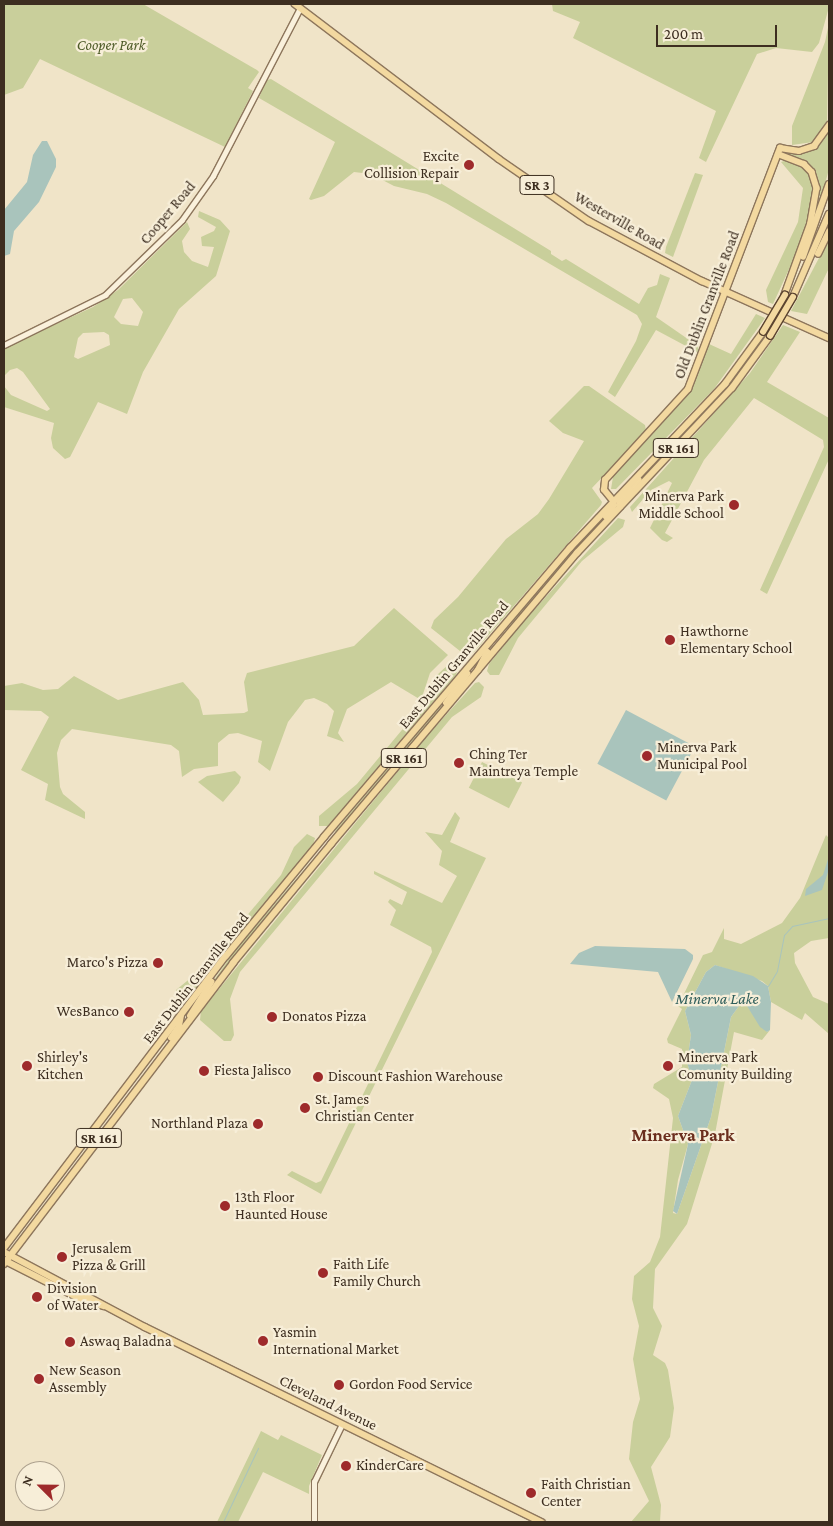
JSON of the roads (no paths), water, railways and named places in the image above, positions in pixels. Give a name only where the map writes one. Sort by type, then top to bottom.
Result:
[{"type":"main road","name":"Westerville Road","points":[[297,6],[499,159],[589,221],[726,292],[829,338]]},
{"type":"main road","points":[[779,151],[809,148],[820,142],[829,125]]},
{"type":"main road","name":"Old Dublin Granville Road","points":[[613,501],[604,490],[605,480],[688,389],[779,151]]},
{"type":"main road","points":[[779,151],[804,164],[812,172],[817,188],[811,224],[785,295]]},
{"type":"main road","name":"East Dublin Granville Road","points":[[4,1248],[226,956],[528,598],[613,501],[725,384],[763,332],[785,295],[814,231],[829,184]]},
{"type":"main road","name":"East Dublin Granville Road","points":[[5,1262],[189,1020],[276,910],[582,548],[732,388],[755,359],[794,297],[829,214]]},
{"type":"main road","points":[[794,297],[829,231]]},
{"type":"main road","points":[[620,507],[620,500],[671,446],[672,440]]},
{"type":"main road","points":[[582,548],[585,539],[613,508],[613,501]]},
{"type":"main road","points":[[477,672],[480,660],[528,598]]},
{"type":"main road","points":[[426,732],[470,666]]},
{"type":"main road","points":[[189,1020],[192,1009],[226,956]]},
{"type":"main road","points":[[140,1084],[179,1026],[182,1014]]},
{"type":"main road","name":"Cleveland Avenue","points":[[4,1252],[104,1306],[542,1522]]},
{"type":"main road","name":"Cleveland Avenue","points":[[5,1262],[79,1298],[104,1306]]},
{"type":"street","name":"Cooper Road","points":[[4,345],[105,295],[182,220],[216,171],[297,6]]},
{"type":"street","points":[[314,1522],[314,1482],[342,1424]]},
{"type":"water","points":[[42,141],[47,141],[56,159],[56,167],[39,202],[14,231],[10,254],[4,256],[4,210],[27,182],[33,155]]},
{"type":"water","name":"Minerva Park Municipal Pool","points":[[626,710],[695,747],[666,800],[597,764]]},
{"type":"water","points":[[829,856],[829,869],[822,890],[805,896],[806,889],[823,875]]},
{"type":"water","points":[[595,946],[685,949],[693,955],[693,959],[672,1002],[658,972],[570,964],[579,953]]},
{"type":"water","name":"Minerva Lake","points":[[715,965],[753,976],[768,986],[771,1002],[770,1030],[767,1032],[760,1027],[747,1006],[739,1006],[731,1017],[711,1117],[677,1214],[673,1211],[688,1144],[678,1116],[692,1080],[687,1062],[691,1035],[685,1011],[706,972]]},
{"type":"waterway","points":[[768,986],[777,971],[784,935],[792,926],[829,918]]},
{"type":"waterway","points":[[223,1522],[258,1448]]},
{"type":"place","name":"Excite Collision Repair","points":[[469,165]]},
{"type":"place","name":"Minerva Park Middle School","points":[[734,505]]},
{"type":"place","name":"Hawthorne Elementary School","points":[[670,640]]},
{"type":"place","name":"Minerva Park Municipal Pool","points":[[647,756]]},
{"type":"place","name":"Ching Ter Maintreya Temple","points":[[459,763]]},
{"type":"place","name":"Marco's Pizza","points":[[158,963]]},
{"type":"place","name":"WesBanco","points":[[129,1012]]},
{"type":"place","name":"Donatos Pizza","points":[[272,1017]]},
{"type":"place","name":"Shirley's Kitchen","points":[[27,1066]]},
{"type":"place","name":"Minerva Park Comunity Building","points":[[668,1066]]},
{"type":"place","name":"Fiesta Jalisco","points":[[204,1071]]},
{"type":"place","name":"Discount Fashion Warehouse","points":[[318,1077]]},
{"type":"place","name":"St. James Christian Center","points":[[305,1108]]},
{"type":"place","name":"Northland Plaza","points":[[258,1124]]},
{"type":"place","name":"13th Floor Haunted House","points":[[225,1206]]},
{"type":"place","name":"Jerusalem Pizza & Grill","points":[[62,1257]]},
{"type":"place","name":"Faith Life Family Church","points":[[323,1273]]},
{"type":"place","name":"Division of Water","points":[[37,1297]]},
{"type":"place","name":"Yasmin International Market","points":[[263,1341]]},
{"type":"place","name":"Aswaq Baladna","points":[[70,1342]]},
{"type":"place","name":"New Season Assembly","points":[[39,1379]]},
{"type":"place","name":"Gordon Food Service","points":[[339,1385]]},
{"type":"place","name":"KinderCare","points":[[346,1466]]},
{"type":"place","name":"Faith Christian Center","points":[[531,1493]]},
{"type":"district","name":"Minerva Park","points":[[683,1135]]},
{"type":"park label","name":"Cooper Park","points":[[111,46]]}]
